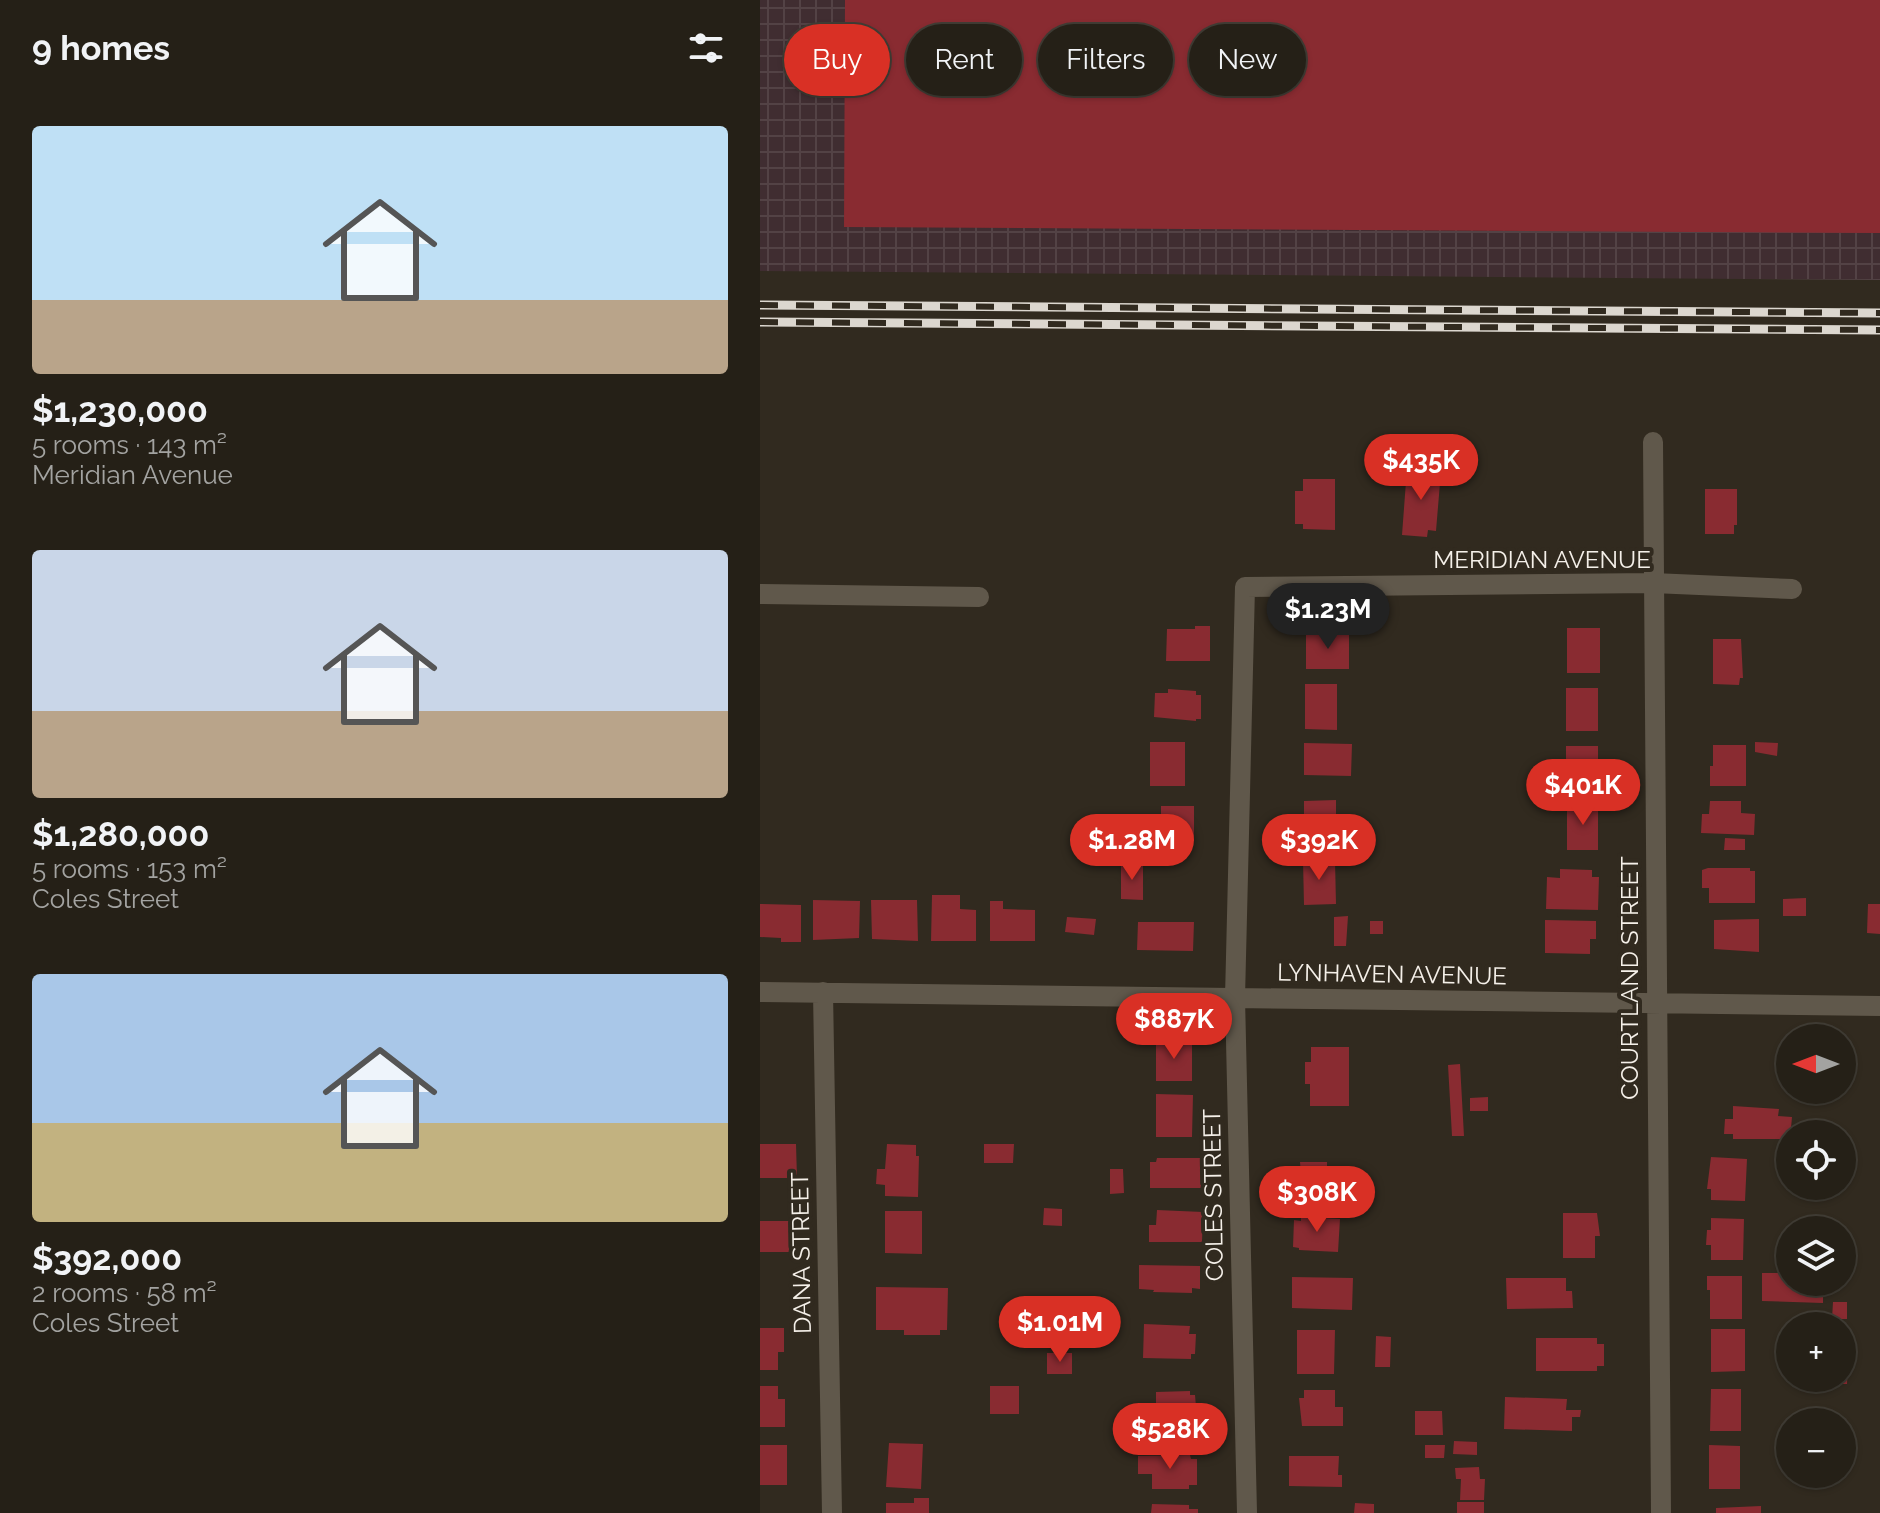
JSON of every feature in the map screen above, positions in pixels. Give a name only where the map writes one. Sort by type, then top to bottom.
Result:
[{"type":"street","name":"COURTLAND STREET","points":[[1653,442],[1661,1513]]},
{"type":"street","name":"MERIDIAN AVENUE","points":[[1245,587],[1653,583],[1792,589]]},
{"type":"street","name":"COLES STREET","points":[[1245,587],[1235,998],[1247,1513]]},
{"type":"street","points":[[760,594],[979,597]]},
{"type":"street","name":"LYNHAVEN AVENUE","points":[[760,992],[1880,1006]]},
{"type":"street","name":"DANA STREET","points":[[823,992],[832,1513]]},
{"type":"shaded area","points":[[760,0],[1880,0],[1880,280],[760,271]]},
{"type":"building","points":[[845,0],[1880,0],[1880,233],[844,227],[845,96],[890,96],[890,24],[845,24]]},
{"type":"building","points":[[1407,468],[1441,471],[1436,531],[1428,530],[1427,537],[1402,535]]},
{"type":"building","points":[[1303,479],[1335,479],[1335,530],[1303,529],[1303,524],[1295,524],[1295,491],[1303,491]]},
{"type":"building","points":[[1705,489],[1737,489],[1734,534],[1705,534]]},
{"type":"building","points":[[1195,626],[1210,626],[1210,661],[1166,661],[1167,629],[1195,629]]},
{"type":"building","points":[[1567,628],[1600,628],[1600,673],[1567,673]]},
{"type":"building","points":[[1306,633],[1349,633],[1349,669],[1306,669]]},
{"type":"building","points":[[1713,639],[1741,639],[1743,678],[1740,678],[1739,685],[1713,684]]},
{"type":"building","points":[[1305,684],[1337,684],[1337,730],[1305,729]]},
{"type":"building","points":[[1566,688],[1598,688],[1598,731],[1566,731]]},
{"type":"building","points":[[1168,689],[1196,691],[1196,695],[1201,695],[1201,719],[1154,717],[1155,693],[1168,693]]},
{"type":"building","points":[[1150,742],[1185,742],[1185,786],[1150,786]]},
{"type":"building","points":[[1755,742],[1778,743],[1777,756],[1755,752]]},
{"type":"building","points":[[1304,743],[1352,744],[1351,776],[1304,775]]},
{"type":"building","points":[[1713,745],[1746,745],[1746,786],[1710,786]]},
{"type":"building","points":[[1566,746],[1598,746],[1598,791],[1566,791]]},
{"type":"building","points":[[1336,800],[1336,845],[1304,845],[1304,801]]},
{"type":"building","points":[[1710,801],[1741,801],[1741,813],[1755,814],[1754,835],[1701,833],[1702,814],[1709,814]]},
{"type":"building","points":[[1598,804],[1598,850],[1567,850],[1567,805]]},
{"type":"building","points":[[1161,806],[1194,806],[1194,841],[1150,841],[1150,815],[1161,816]]},
{"type":"building","points":[[1725,838],[1745,839],[1745,850],[1724,850]]},
{"type":"building","points":[[1303,860],[1335,860],[1336,904],[1304,905]]},
{"type":"building","points":[[1121,865],[1143,866],[1143,900],[1121,899]]},
{"type":"building","points":[[1750,868],[1750,871],[1755,871],[1755,903],[1709,903],[1709,888],[1702,888],[1702,870]]},
{"type":"building","points":[[1560,869],[1592,870],[1592,877],[1599,877],[1598,910],[1546,909],[1547,877],[1560,878]]},
{"type":"building","points":[[932,895],[960,895],[960,909],[976,910],[976,941],[931,941]]},
{"type":"building","points":[[1806,898],[1806,916],[1783,916],[1783,899]]},
{"type":"building","points":[[813,900],[860,901],[859,938],[813,940]]},
{"type":"building","points":[[871,900],[917,900],[918,941],[872,939]]},
{"type":"building","points":[[990,901],[1003,901],[1003,909],[1035,910],[1035,941],[990,941]]},
{"type":"building","points":[[760,904],[801,905],[801,942],[781,942],[781,938],[760,937]]},
{"type":"building","points":[[1868,904],[1880,904],[1880,934],[1867,933]]},
{"type":"building","points":[[1348,916],[1346,946],[1334,946],[1334,917]]},
{"type":"building","points":[[1067,917],[1096,919],[1094,935],[1065,932]]},
{"type":"building","points":[[1759,919],[1759,952],[1714,949],[1714,920]]},
{"type":"building","points":[[1545,920],[1596,921],[1596,939],[1590,939],[1590,954],[1545,953]]},
{"type":"building","points":[[1370,921],[1383,921],[1383,934],[1370,934]]},
{"type":"building","points":[[1138,922],[1194,922],[1193,951],[1137,950]]},
{"type":"building","points":[[1192,1040],[1192,1081],[1156,1081],[1156,1041]]},
{"type":"building","points":[[1311,1047],[1349,1047],[1349,1106],[1310,1106],[1310,1084],[1305,1084],[1305,1062],[1311,1062]]},
{"type":"building","points":[[1460,1064],[1464,1136],[1452,1136],[1448,1065]]},
{"type":"building","points":[[1156,1094],[1193,1095],[1192,1137],[1156,1137]]},
{"type":"building","points":[[1488,1097],[1488,1111],[1470,1111],[1470,1098]]},
{"type":"building","points":[[1733,1106],[1779,1109],[1778,1116],[1792,1117],[1792,1120],[1776,1120],[1776,1139],[1733,1139],[1733,1134],[1724,1134],[1725,1119],[1733,1119]]},
{"type":"building","points":[[760,1144],[796,1144],[797,1178],[760,1178]]},
{"type":"building","points":[[887,1144],[916,1145],[916,1156],[919,1156],[918,1197],[885,1196],[885,1185],[876,1184],[877,1169],[885,1169]]},
{"type":"building","points":[[984,1144],[1014,1144],[1013,1163],[984,1163]]},
{"type":"building","points":[[1711,1157],[1747,1159],[1745,1201],[1711,1200],[1711,1189],[1707,1189]]},
{"type":"building","points":[[1157,1158],[1201,1158],[1201,1188],[1150,1188],[1150,1162],[1156,1162]]},
{"type":"building","points":[[1300,1162],[1327,1162],[1327,1172],[1332,1172],[1333,1195],[1301,1196],[1301,1181],[1296,1181],[1296,1175],[1301,1175]]},
{"type":"building","points":[[1110,1169],[1123,1169],[1124,1193],[1110,1194]]},
{"type":"building","points":[[1044,1208],[1062,1209],[1062,1226],[1043,1225]]},
{"type":"building","points":[[1157,1210],[1203,1212],[1202,1242],[1149,1242],[1149,1225],[1156,1225]]},
{"type":"building","points":[[885,1211],[922,1211],[922,1254],[885,1253]]},
{"type":"building","points":[[1563,1213],[1597,1213],[1600,1236],[1595,1236],[1595,1258],[1563,1258]]},
{"type":"building","points":[[1301,1217],[1340,1219],[1338,1252],[1293,1247],[1294,1220],[1301,1221]]},
{"type":"building","points":[[1711,1218],[1744,1219],[1743,1260],[1711,1260],[1711,1245],[1706,1245]]},
{"type":"building","points":[[760,1221],[795,1221],[795,1252],[760,1252]]},
{"type":"building","points":[[1139,1265],[1200,1266],[1200,1289],[1192,1288],[1192,1293],[1139,1289]]},
{"type":"building","points":[[1762,1273],[1776,1273],[1776,1296],[1823,1296],[1823,1303],[1762,1301]]},
{"type":"building","points":[[1707,1276],[1742,1276],[1742,1319],[1710,1319]]},
{"type":"building","points":[[1292,1277],[1353,1278],[1352,1310],[1292,1308]]},
{"type":"building","points":[[1506,1278],[1566,1278],[1566,1291],[1572,1291],[1573,1308],[1507,1309]]},
{"type":"building","points":[[876,1287],[948,1288],[947,1330],[940,1330],[940,1335],[904,1335],[904,1330],[876,1330]]},
{"type":"building","points":[[1833,1302],[1847,1302],[1847,1312],[1832,1312]]},
{"type":"building","points":[[1144,1324],[1190,1326],[1189,1334],[1196,1334],[1195,1354],[1191,1354],[1191,1359],[1143,1358]]},
{"type":"building","points":[[760,1328],[784,1328],[784,1352],[778,1352],[778,1370],[760,1370]]},
{"type":"building","points":[[1711,1329],[1745,1329],[1745,1371],[1711,1372]]},
{"type":"building","points":[[1297,1330],[1335,1330],[1334,1374],[1297,1374]]},
{"type":"building","points":[[1376,1336],[1391,1337],[1390,1367],[1375,1367]]},
{"type":"building","points":[[1536,1338],[1597,1338],[1597,1344],[1604,1344],[1604,1366],[1597,1366],[1597,1371],[1536,1371]]},
{"type":"building","points":[[1047,1353],[1072,1353],[1072,1374],[1047,1374]]},
{"type":"building","points":[[760,1386],[778,1386],[778,1399],[785,1399],[785,1427],[760,1427]]},
{"type":"building","points":[[990,1386],[1019,1386],[1019,1414],[990,1414]]},
{"type":"building","points":[[1711,1389],[1741,1389],[1741,1431],[1710,1431]]},
{"type":"building","points":[[1304,1390],[1335,1390],[1335,1407],[1343,1407],[1343,1426],[1302,1426],[1299,1398],[1304,1398]]},
{"type":"building","points":[[1190,1391],[1190,1395],[1195,1395],[1198,1429],[1155,1432],[1155,1428],[1150,1428],[1150,1412],[1156,1412],[1156,1392]]},
{"type":"building","points":[[1505,1397],[1567,1399],[1566,1410],[1581,1410],[1580,1417],[1572,1417],[1572,1431],[1504,1429]]},
{"type":"building","points":[[1415,1411],[1442,1411],[1443,1435],[1415,1435]]},
{"type":"building","points":[[1454,1441],[1477,1442],[1477,1455],[1453,1454]]},
{"type":"building","points":[[889,1443],[923,1444],[921,1489],[886,1487]]},
{"type":"building","points":[[760,1445],[787,1445],[787,1485],[760,1485]]},
{"type":"building","points":[[1425,1445],[1445,1445],[1444,1458],[1425,1458]]},
{"type":"building","points":[[1709,1445],[1740,1446],[1740,1489],[1709,1489]]},
{"type":"building","points":[[1190,1455],[1191,1459],[1197,1459],[1197,1485],[1189,1485],[1189,1489],[1152,1489],[1152,1474],[1138,1474],[1138,1456]]},
{"type":"building","points":[[1289,1456],[1339,1456],[1338,1475],[1342,1475],[1342,1487],[1289,1486]]},
{"type":"building","points":[[1479,1467],[1480,1479],[1485,1479],[1484,1500],[1460,1500],[1461,1479],[1456,1479],[1455,1468]]},
{"type":"building","points":[[914,1498],[929,1498],[929,1513],[886,1513],[886,1503],[914,1503]]},
{"type":"building","points":[[1457,1502],[1484,1502],[1484,1513],[1457,1513]]},
{"type":"building","points":[[1355,1503],[1374,1504],[1374,1513],[1354,1513]]},
{"type":"building","points":[[1152,1504],[1189,1505],[1189,1509],[1198,1509],[1198,1513],[1151,1513]]},
{"type":"building","points":[[1761,1506],[1761,1513],[1716,1513],[1716,1508]]},
{"type":"railway","points":[[760,305],[1880,313]]},
{"type":"railway","points":[[760,322],[1880,330]]}]
